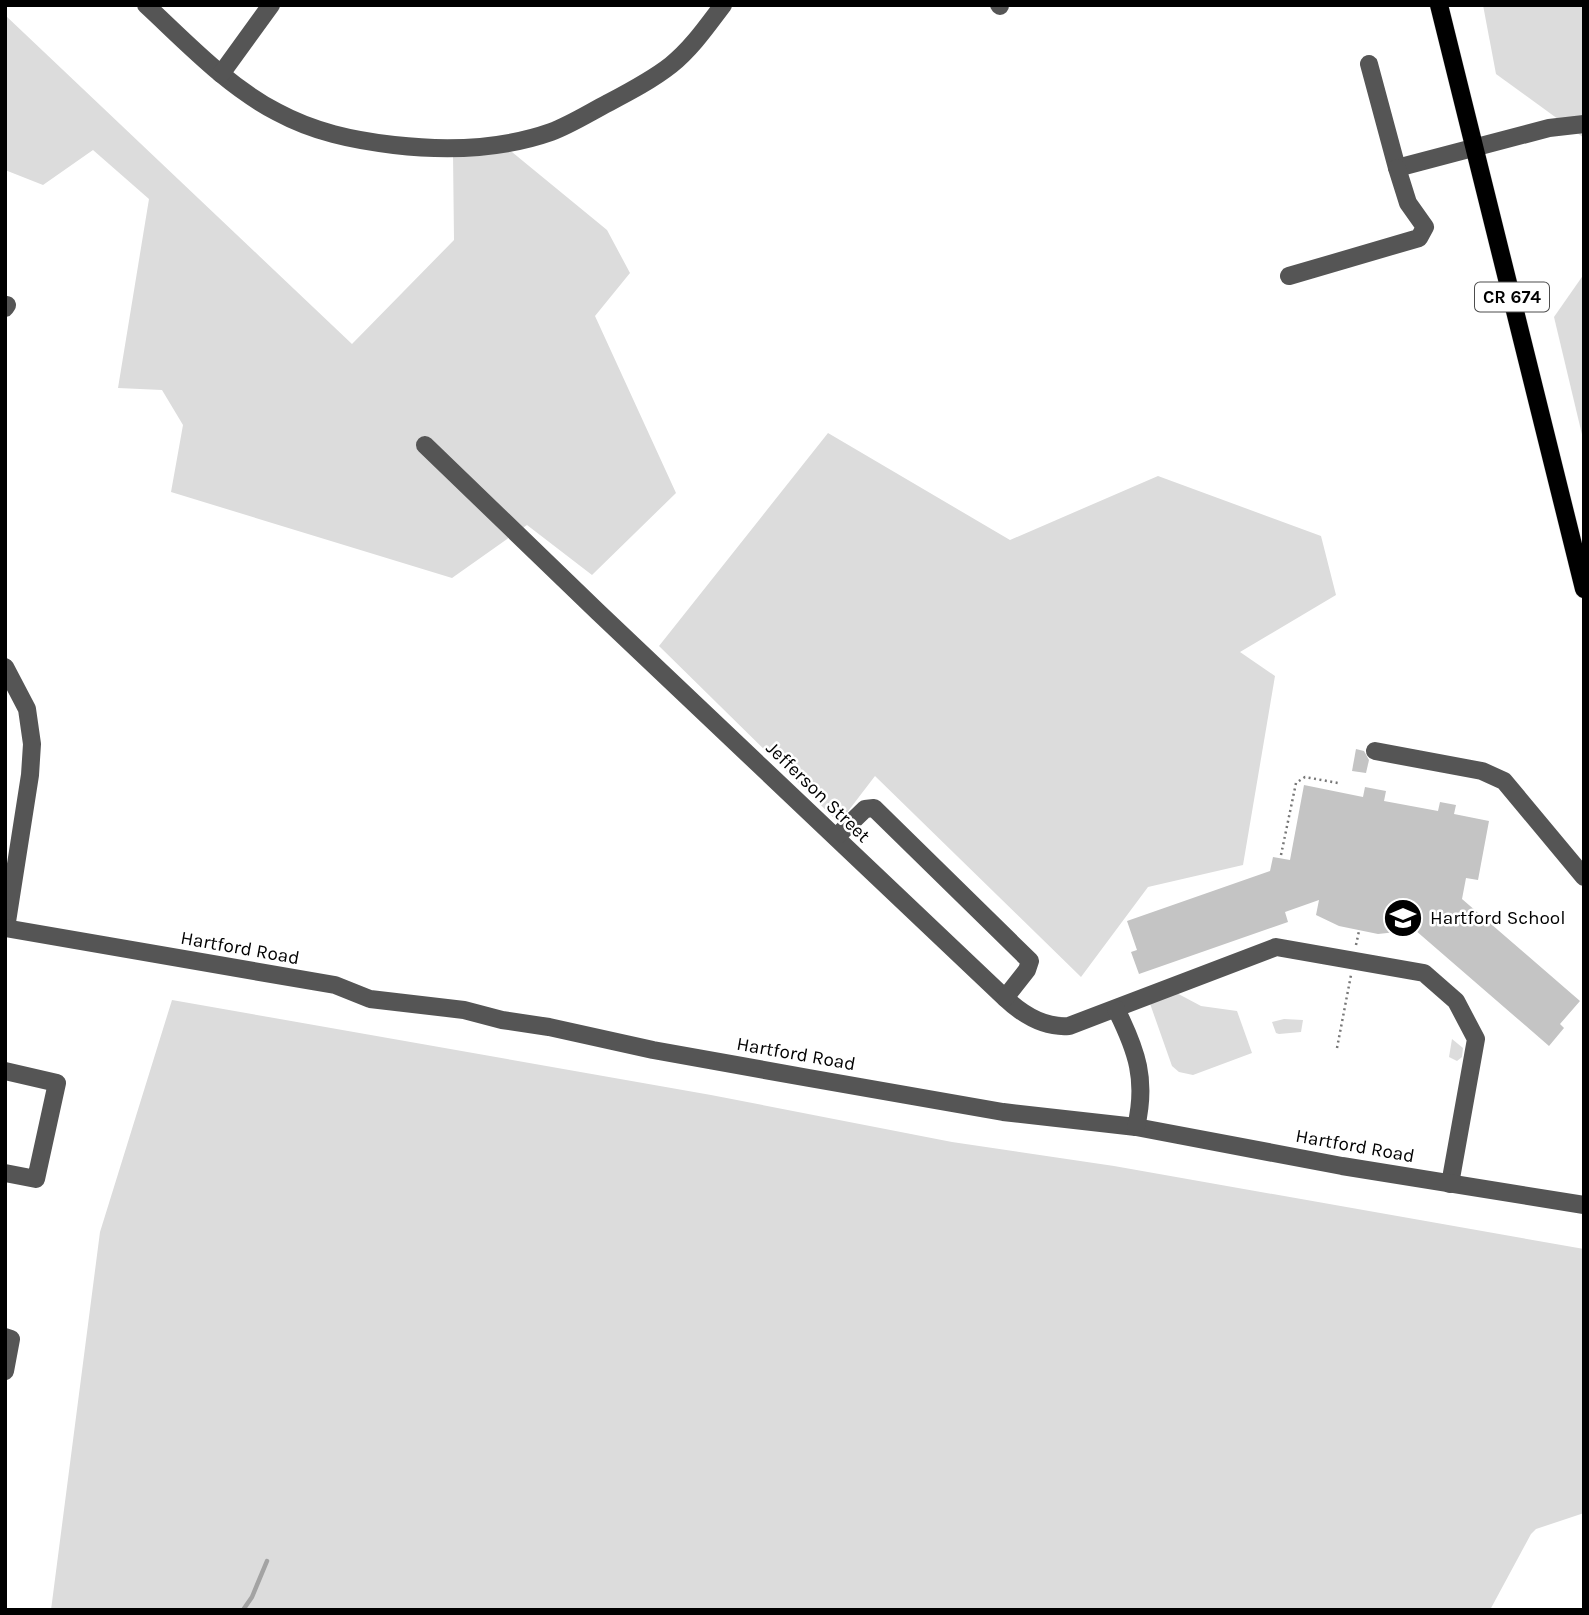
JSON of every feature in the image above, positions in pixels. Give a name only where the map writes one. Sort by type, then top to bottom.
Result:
[{"type":"main road","name":"CR 674","points":[[1438,5],[1584,589]]},
{"type":"street","points":[[146,5],[221,74],[267,107],[324,132],[355,141],[448,149],[477,148],[552,132],[642,85],[671,65],[699,38],[723,5]]},
{"type":"street","points":[[221,74],[271,5]]},
{"type":"street","points":[[1289,276],[1419,238],[1425,228],[1408,203],[1369,64]]},
{"type":"street","points":[[1397,168],[1549,128],[1584,124]]},
{"type":"street","name":"Jefferson Street","points":[[425,445],[607,622],[1026,1015],[1058,1027],[1069,1026],[1276,947],[1424,973],[1451,996],[1476,1038],[1450,1184]]},
{"type":"street","points":[[5,667],[27,709],[31,727],[32,760],[14,818],[6,928]]},
{"type":"street","points":[[1375,751],[1482,771],[1504,781],[1584,877]]},
{"type":"street","points":[[836,837],[865,809],[874,808],[1030,961],[1027,970],[1005,998]]},
{"type":"street","name":"Hartford Road","points":[[6,928],[335,985],[370,999],[464,1010],[653,1050],[1003,1112],[1136,1127],[1450,1184],[1584,1205]]},
{"type":"street","points":[[1116,1009],[1131,1040],[1140,1068],[1141,1098],[1136,1127]]},
{"type":"street","points":[[5,1071],[57,1083],[36,1179],[5,1173]]},
{"type":"street","points":[[5,1337],[11,1339],[5,1371]]},
{"type":"path","points":[[1281,855],[1296,783],[1305,777],[1338,783]]},
{"type":"path","points":[[1338,1048],[1359,932]]},
{"type":"shaded area","points":[[1483,5],[1584,5],[1584,138],[1496,74]]},
{"type":"shaded area","points":[[5,15],[352,344],[454,240],[453,154],[507,148],[607,230],[630,273],[595,316],[676,493],[592,575],[527,525],[452,578],[171,492],[183,425],[162,390],[118,388],[149,199],[93,150],[43,185],[5,170]]},
{"type":"shaded area","points":[[1584,274],[1584,443],[1554,317]]},
{"type":"shaded area","points":[[828,433],[1010,540],[1158,476],[1321,536],[1336,595],[1240,652],[1275,676],[1243,865],[1148,887],[1081,977],[875,776],[839,823],[659,646]]},
{"type":"shaded area","points":[[1169,989],[1201,1006],[1237,1011],[1252,1053],[1193,1075],[1179,1072],[1172,1066],[1148,998]]},
{"type":"shaded area","points":[[172,1000],[711,1095],[952,1142],[1114,1166],[1584,1249],[1584,1513],[1536,1529],[1531,1534],[1490,1610],[51,1610],[100,1232]]},
{"type":"shaded area","points":[[1284,1019],[1303,1020],[1301,1032],[1276,1033],[1272,1022]]},
{"type":"shaded area","points":[[1452,1039],[1463,1048],[1462,1057],[1457,1061],[1449,1057]]},
{"type":"building","points":[[1356,749],[1364,751],[1369,760],[1366,773],[1352,771]]},
{"type":"building","name":"Hartford School","points":[[1304,785],[1363,797],[1365,787],[1386,791],[1384,801],[1438,811],[1440,802],[1456,805],[1454,814],[1489,821],[1478,880],[1466,878],[1462,899],[1580,1001],[1560,1024],[1564,1028],[1549,1046],[1415,930],[1378,934],[1339,926],[1316,915],[1319,900],[1285,912],[1288,922],[1139,974],[1131,952],[1137,950],[1127,921],[1270,871],[1273,857],[1290,860]]},
{"type":"waterway","points":[[243,1610],[252,1597],[267,1561]]},
{"type":"place","name":"Hartford School","points":[[1403,918]]}]
